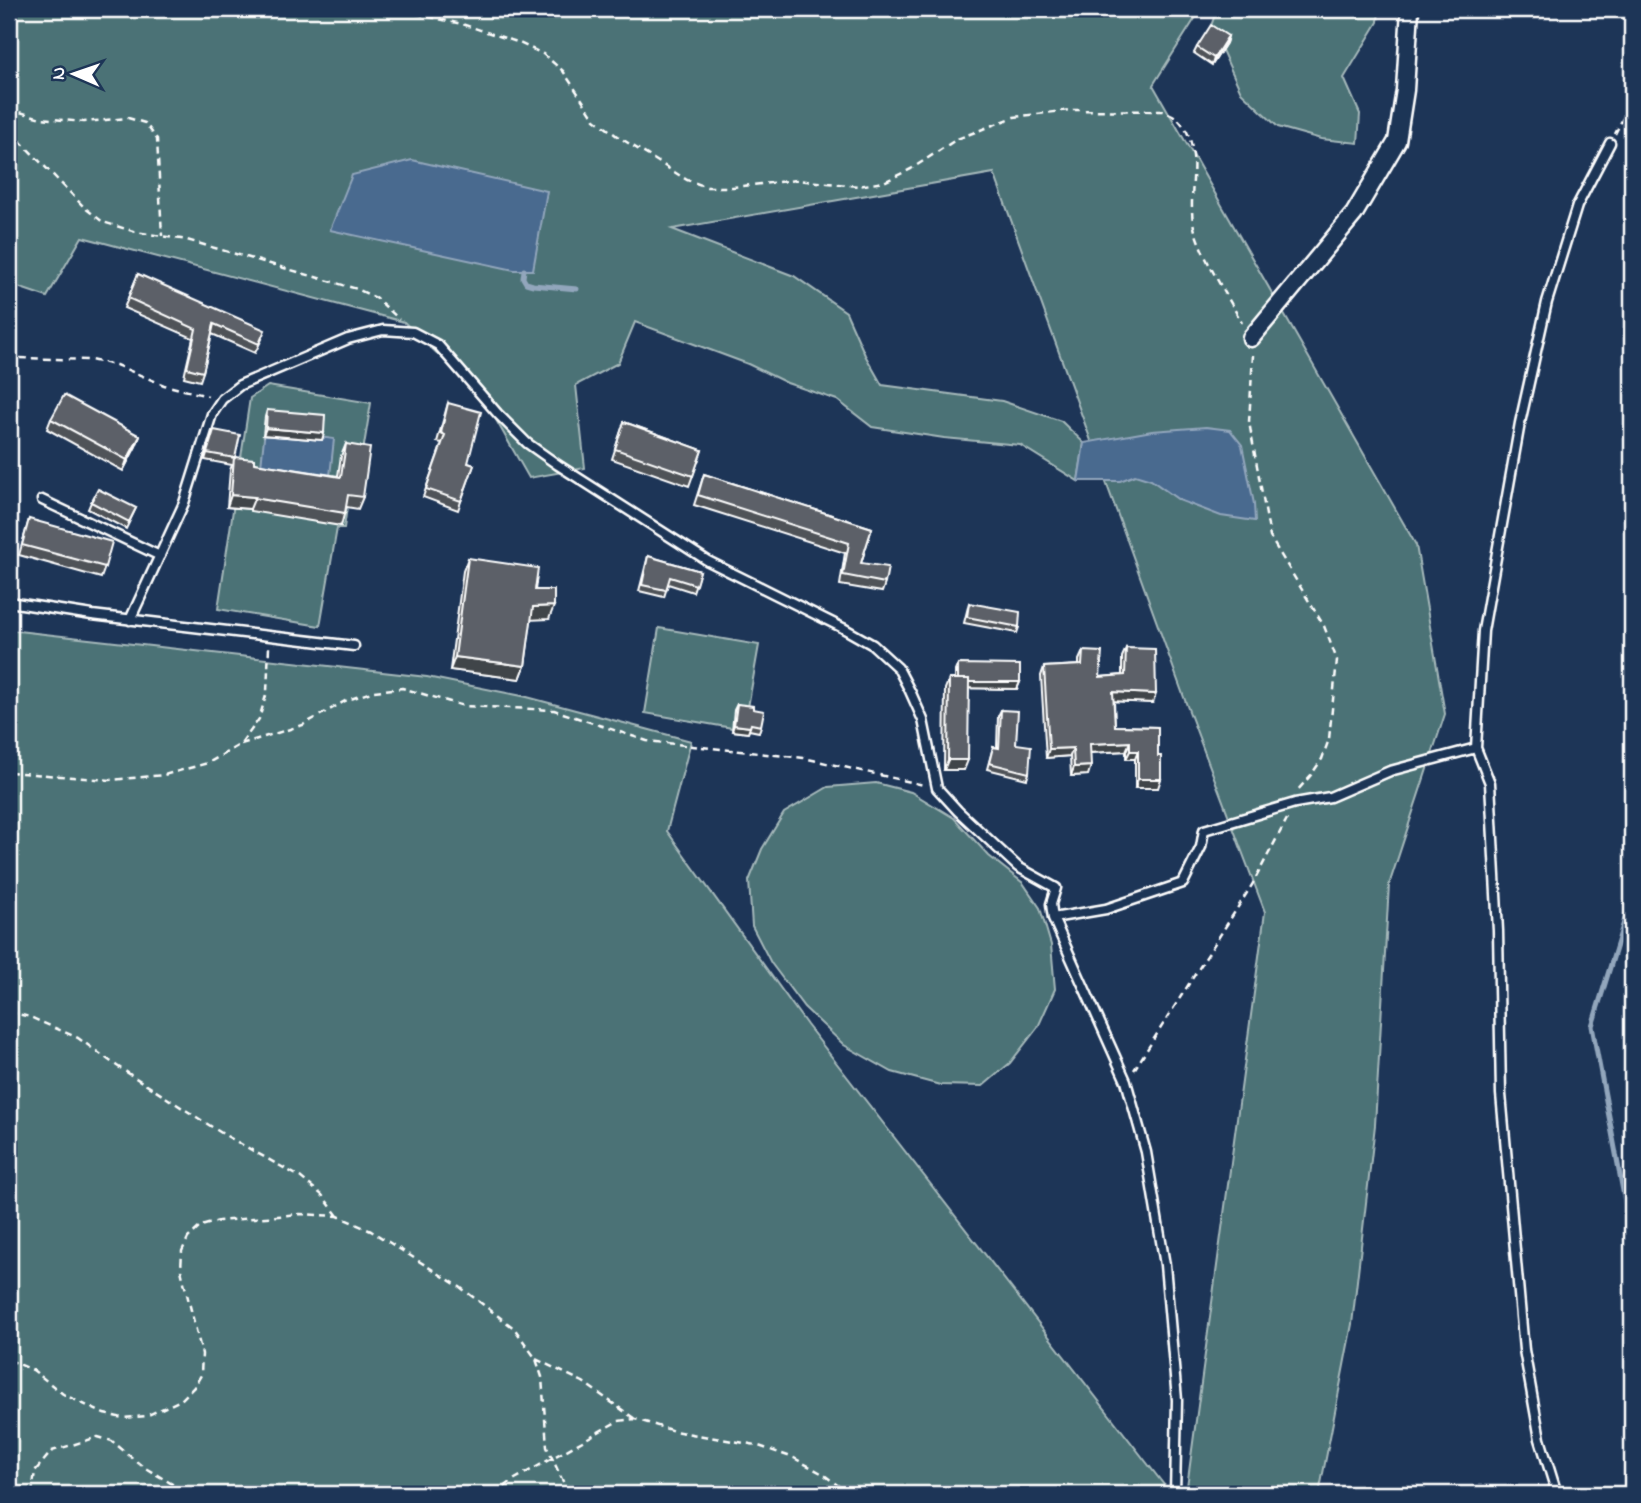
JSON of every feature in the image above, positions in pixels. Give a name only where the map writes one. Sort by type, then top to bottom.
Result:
[{"type":"street","points":[[1251,338],[1354,214],[1397,141],[1405,90],[1410,9]]},
{"type":"lane","points":[[1557,1494],[1540,1439],[1524,1350],[1502,1094],[1499,945],[1490,783],[1476,748],[1483,631],[1520,423],[1547,302],[1577,206],[1610,143]]},
{"type":"lane","points":[[130,620],[184,503],[212,414],[222,399],[240,385],[348,339],[383,330],[413,332],[438,345],[498,414],[527,443],[558,465],[708,561],[873,645],[898,668],[915,701],[923,720],[937,788],[1018,867],[1056,888],[1051,904],[1053,918],[1126,1082],[1146,1152],[1165,1265],[1177,1401],[1175,1494]]},
{"type":"lane","points":[[42,500],[160,556]]},
{"type":"lane","points":[[9,602],[130,620],[354,646]]},
{"type":"lane","points":[[1053,918],[1106,909],[1183,883],[1201,847],[1204,830],[1295,803],[1330,797],[1390,771],[1476,748]]},
{"type":"path","points":[[393,9],[462,24],[517,42],[543,54],[563,71],[595,119],[687,180],[707,187],[797,180],[858,186],[884,182],[911,169],[957,139],[1014,117],[1070,110],[1163,111],[1176,117],[1190,138],[1194,160],[1191,201],[1194,227],[1203,251],[1251,338],[1253,351],[1250,422],[1270,537],[1324,625],[1337,660],[1329,739],[1322,759],[1280,809]]},
{"type":"path","points":[[1610,143],[1632,100]]},
{"type":"path","points":[[9,109],[41,118],[84,122],[128,118],[145,123],[156,139],[162,236]]},
{"type":"path","points":[[9,134],[22,142],[85,208],[103,222],[136,232],[187,240],[357,289],[376,298],[413,332]]},
{"type":"path","points":[[9,353],[19,358],[89,359],[116,365],[164,385],[222,399]]},
{"type":"path","points":[[242,744],[259,719],[267,692],[269,636]]},
{"type":"path","points":[[9,772],[110,780],[164,775],[208,763],[242,744],[303,725],[345,701],[374,691],[402,688],[464,706],[554,710],[647,741],[804,758],[937,788]]},
{"type":"path","points":[[1126,1082],[1252,885],[1295,803]]},
{"type":"path","points":[[9,1012],[30,1017],[78,1038],[223,1134],[300,1177],[322,1195],[338,1216]]},
{"type":"path","points":[[9,1360],[33,1370],[63,1394],[104,1414],[122,1418],[146,1416],[181,1400],[201,1375],[202,1354],[181,1270],[182,1251],[188,1238],[201,1226],[219,1222],[300,1214],[338,1216],[371,1231],[460,1287],[514,1328],[536,1359],[542,1377],[547,1447],[566,1488],[572,1494]]},
{"type":"path","points":[[536,1359],[583,1382],[635,1419],[674,1431],[756,1445],[794,1458],[823,1474],[849,1494]]},
{"type":"path","points":[[495,1494],[515,1479],[618,1421],[635,1419]]},
{"type":"path","points":[[32,1494],[36,1471],[52,1451],[98,1437],[112,1441],[142,1466],[189,1494]]},
{"type":"green space","points":[[9,9],[1201,9],[1153,85],[1416,545],[1445,714],[1389,885],[1375,1125],[1352,1324],[1319,1494],[1186,1494],[1265,912],[1190,714],[994,173],[672,229],[794,276],[846,312],[882,385],[1002,401],[1061,421],[1084,443],[1078,481],[1020,445],[944,438],[872,427],[837,400],[787,383],[748,364],[635,322],[618,363],[576,385],[585,468],[529,478],[483,397],[404,322],[82,237],[47,297],[9,284]]},
{"type":"green space","points":[[1217,9],[1379,9],[1378,22],[1344,78],[1360,114],[1358,143],[1321,139],[1278,127],[1241,92],[1211,26]]},
{"type":"green space","points":[[268,386],[371,403],[356,494],[349,493],[344,528],[337,528],[320,626],[218,609],[250,398]]},
{"type":"green space","points":[[659,628],[759,645],[744,730],[645,713]]},
{"type":"green space","points":[[9,630],[427,677],[527,697],[691,741],[667,831],[807,1025],[1171,1494],[9,1494]]},
{"type":"green space","points":[[876,783],[911,792],[954,818],[989,856],[1023,883],[1040,908],[1051,945],[1055,989],[1038,1027],[1010,1063],[983,1086],[940,1085],[892,1072],[844,1045],[804,1007],[771,963],[752,926],[749,881],[762,849],[784,813],[828,787]]},
{"type":"water","points":[[412,160],[547,191],[533,270],[514,270],[330,230],[352,175]]},
{"type":"water","points":[[1206,427],[1230,430],[1242,445],[1255,521],[1221,516],[1179,500],[1151,480],[1135,475],[1120,481],[1078,481],[1084,443],[1152,431]]},
{"type":"water","points":[[265,429],[334,439],[330,476],[261,466]]},
{"type":"building","points":[[1211,25],[1228,36],[1214,58],[1197,47]]},
{"type":"building","points":[[138,274],[265,330],[259,344],[214,324],[203,372],[187,368],[196,329],[128,298]]},
{"type":"building","points":[[64,395],[140,436],[127,460],[51,419]]},
{"type":"building","points":[[448,403],[481,412],[468,463],[474,465],[461,501],[426,489],[445,435],[441,433]]},
{"type":"building","points":[[267,410],[325,415],[324,433],[266,428]]},
{"type":"building","points":[[624,422],[702,450],[693,476],[615,449]]},
{"type":"building","points":[[214,430],[240,435],[235,458],[207,453]]},
{"type":"building","points":[[346,444],[370,448],[363,497],[348,495],[345,513],[231,495],[234,457],[254,459],[254,463],[341,477]]},
{"type":"building","points":[[704,474],[872,528],[861,563],[888,567],[885,583],[843,575],[849,543],[698,495]]},
{"type":"building","points":[[98,489],[136,508],[129,522],[91,502]]},
{"type":"building","points":[[29,519],[112,542],[105,567],[22,545]]},
{"type":"building","points":[[648,556],[700,571],[696,585],[670,577],[666,590],[642,585]]},
{"type":"building","points":[[468,558],[538,568],[535,590],[554,590],[554,606],[533,607],[525,666],[455,657]]},
{"type":"building","points":[[969,603],[1020,612],[1019,627],[967,617]]},
{"type":"building","points":[[1126,648],[1155,649],[1156,694],[1113,692],[1115,726],[1158,727],[1161,779],[1138,779],[1138,751],[1130,751],[1130,742],[1090,744],[1091,766],[1074,767],[1073,748],[1049,749],[1044,667],[1082,665],[1083,651],[1102,652],[1100,677],[1125,675]]},
{"type":"building","points":[[958,664],[1020,665],[1020,682],[969,682],[969,679],[958,679]]},
{"type":"building","points":[[949,679],[969,679],[968,760],[948,760]]},
{"type":"building","points":[[737,704],[764,711],[761,726],[734,725]]},
{"type":"building","points":[[1001,710],[1018,711],[1016,744],[1031,746],[1029,773],[989,763],[993,747],[999,748]]},
{"type":"waterway","points":[[524,270],[523,278],[526,283],[577,289]]},
{"type":"waterway","points":[[1632,896],[1592,1026],[1632,1239]]}]
